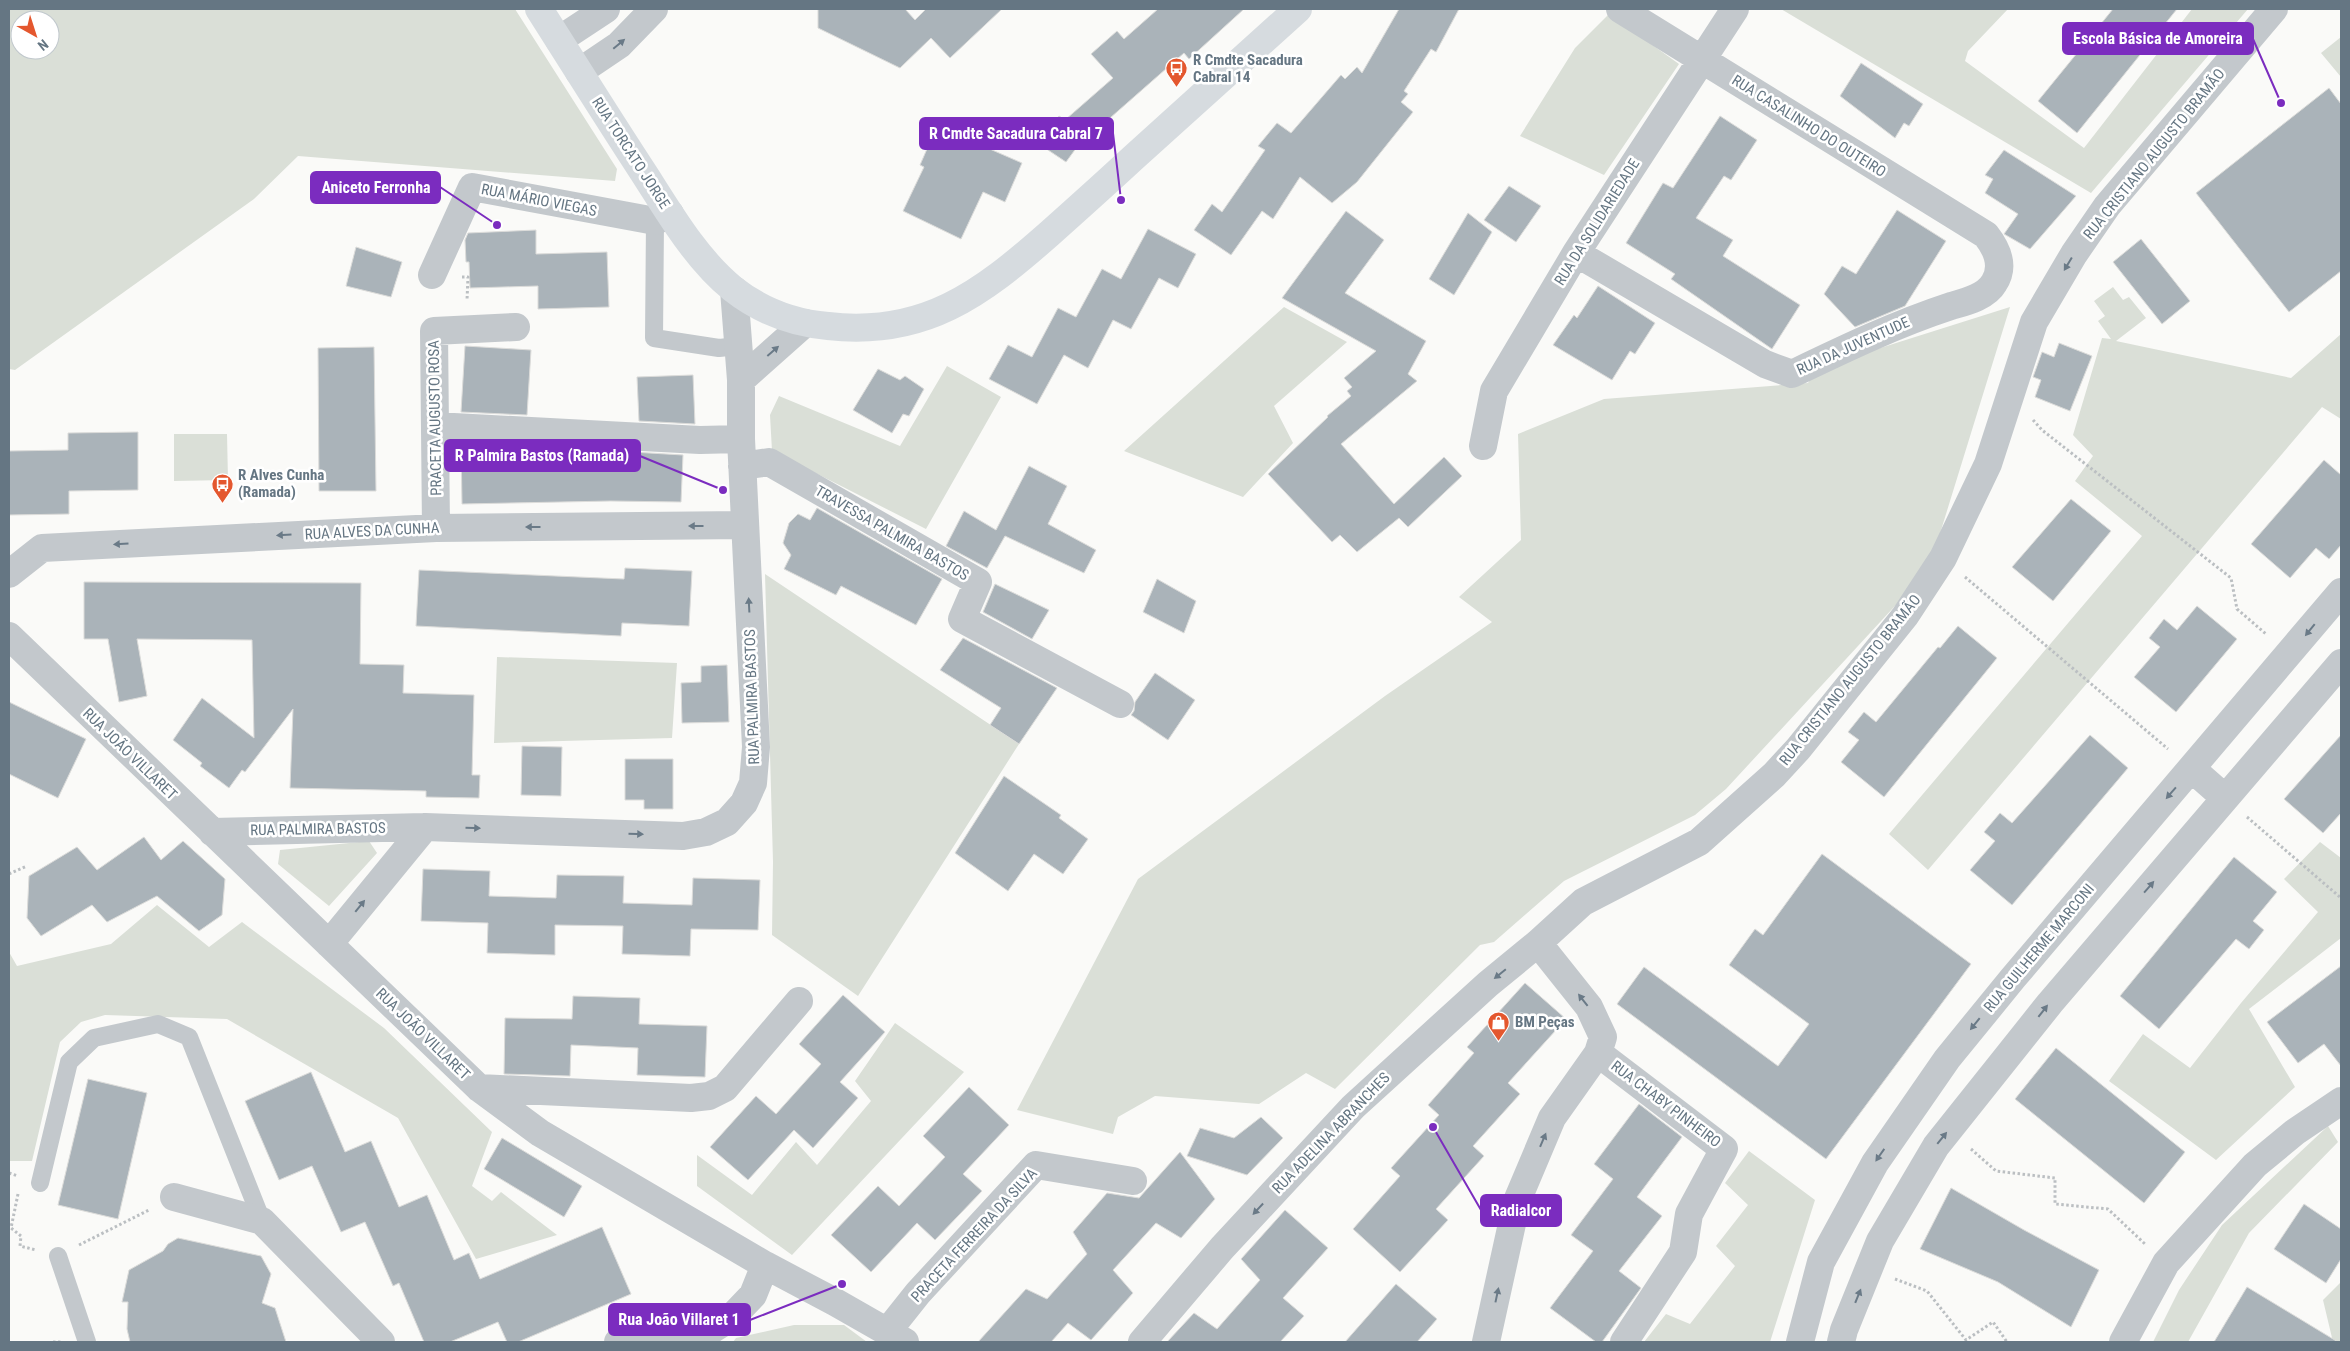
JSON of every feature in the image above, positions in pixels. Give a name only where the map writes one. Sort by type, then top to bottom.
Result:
[{"type":"main road","name":"RUA TORCATO JORGE","points":[[539,9],[579,72],[663,218],[734,290],[767,310],[789,320],[844,328],[894,325],[926,317],[946,309],[987,286],[1084,203],[1298,9]]},
{"type":"street","points":[[559,40],[606,9]]},
{"type":"street","points":[[579,72],[620,45],[654,9]]},
{"type":"street","name":"RUA CASALINHO DO OUTEIRO","points":[[1620,9],[1986,235],[1995,246]]},
{"type":"street","name":"RUA DA SOLIDARIEDADE","points":[[1484,446],[1494,391],[1576,253],[1735,9]]},
{"type":"street","name":"RUA CRISTIANO AUGUSTO BRAMÃO","points":[[1538,943],[1583,902],[1699,842],[1774,774],[1798,749],[1906,616],[1944,558],[1988,464],[2034,322],[2074,254],[2107,206],[2274,9]]},
{"type":"street","name":"RUA MÁRIO VIEGAS","points":[[432,275],[472,187],[663,218]]},
{"type":"street","name":"RUA DA JUVENTUDE","points":[[1576,253],[1765,364],[1792,374],[1916,317],[1982,295],[1994,285],[2000,272],[2000,258],[1995,246]]},
{"type":"street","name":"RUA PALMIRA BASTOS","points":[[212,832],[424,827],[682,836],[706,832],[727,822],[744,802],[753,783],[756,747],[742,452],[741,380],[734,290]]},
{"type":"street","points":[[741,380],[805,323]]},
{"type":"street","name":"PRACETA AUGUSTO ROSA","points":[[436,528],[434,331],[516,327]]},
{"type":"street","points":[[435,426],[700,440],[742,452]]},
{"type":"street","name":"TRAVESSA PALMIRA BASTOS","points":[[742,452],[769,462],[978,582],[962,619],[1120,704]]},
{"type":"street","name":"RUA ALVES DA CUNHA","points":[[9,574],[42,548],[436,528],[745,525]]},
{"type":"street","name":"RUA GUILHERME MARCONI","points":[[1800,1342],[1821,1262],[1875,1163],[1947,1059],[2013,978],[2341,592]]},
{"type":"street","name":"RUA JOÃO VILLARET","points":[[9,636],[479,1088],[540,1133],[765,1266],[896,1337]]},
{"type":"street","points":[[1842,1342],[1844,1330],[1880,1241],[1936,1146],[2050,1003],[2341,663]]},
{"type":"street","points":[[2192,769],[2225,798]]},
{"type":"street","points":[[329,944],[424,827]]},
{"type":"street","points":[[1486,1342],[1517,1201],[1552,1118],[1598,1053],[1603,1037],[1589,1007],[1538,943]]},
{"type":"street","name":"RUA ADELINA ABRANCHES","points":[[1142,1342],[1222,1248],[1352,1107],[1488,984],[1538,943]]},
{"type":"street","points":[[479,1088],[691,1098],[709,1096],[725,1088],[799,1001]]},
{"type":"street","name":"RUA CHABY PINHEIRO","points":[[1598,1053],[1724,1148],[1689,1214],[1683,1252],[1624,1342]]},
{"type":"street","points":[[2123,1342],[2166,1263],[2255,1165],[2295,1132],[2341,1102]]},
{"type":"street","name":"PRACETA FERREIRA DA SILVA","points":[[896,1337],[918,1293],[1036,1165],[1133,1181]]},
{"type":"street","points":[[174,1197],[262,1221],[381,1342]]},
{"type":"street","points":[[618,1342],[702,1338],[732,1317],[753,1295],[765,1266]]},
{"type":"lane","points":[[663,218],[654,338],[719,348],[738,346]]},
{"type":"lane","points":[[40,1183],[69,1062],[94,1038],[158,1024],[189,1038],[262,1221]]},
{"type":"lane","points":[[58,1256],[87,1342]]},
{"type":"path","points":[[432,275],[468,277],[466,329]]},
{"type":"path","points":[[2014,383],[2042,430],[2231,578],[2237,610],[2289,654]]},
{"type":"path","points":[[1944,558],[2012,619],[2192,769]]},
{"type":"path","points":[[2225,798],[2341,898]]},
{"type":"path","points":[[9,874],[27,866]]},
{"type":"path","points":[[1996,1171],[2055,1178],[2055,1204],[2108,1209],[2166,1263]]},
{"type":"path","points":[[17,1199],[11,1228],[21,1236],[20,1246],[58,1256],[174,1197]]},
{"type":"path","points":[[1927,1291],[1966,1340],[1993,1322],[2007,1342]]},
{"type":"path","points":[[53,1342],[62,1342]]},
{"type":"shaded area","points":[[9,9],[515,9],[617,169],[615,181],[298,156],[254,199],[15,370],[9,369]]},
{"type":"shaded area","points":[[1781,9],[2008,9],[1968,51],[1965,61],[2084,148],[2192,9],[2248,9],[2091,193]]},
{"type":"shaded area","points":[[1609,14],[1679,64],[1604,175],[1520,136],[1575,48]]},
{"type":"shaded area","points":[[2341,37],[2341,77],[2321,53]]},
{"type":"shaded area","points":[[2113,287],[2123,300],[2129,297],[2146,318],[2116,341],[2291,378],[2341,334],[2341,419],[2322,407],[1928,870],[1889,834],[2142,536],[2075,481],[2093,456],[2073,435],[2102,338],[2111,339],[2098,321],[2105,316],[2094,301]]},
{"type":"shaded area","points":[[1284,307],[1347,342],[1274,406],[1293,443],[1243,497],[1124,451]]},
{"type":"shaded area","points":[[2010,307],[1929,569],[1726,789],[1695,815],[1564,881],[1494,942],[1480,945],[1335,1089],[1306,1073],[1259,1104],[1155,1096],[1118,1117],[1113,1134],[1017,1110],[1138,879],[1385,696],[1492,622],[1459,597],[1521,540],[1518,434],[1604,399],[1808,383],[1817,368]]},
{"type":"shaded area","points":[[947,366],[1001,397],[926,529],[772,451],[770,415],[779,396],[900,446]]},
{"type":"shaded area","points":[[174,434],[227,434],[228,480],[174,481]]},
{"type":"shaded area","points":[[765,574],[1019,744],[858,996],[772,935],[773,862]]},
{"type":"shaded area","points":[[497,657],[677,663],[672,738],[494,743]]},
{"type":"shaded area","points":[[369,841],[377,853],[329,906],[278,864],[280,850]]},
{"type":"shaded area","points":[[2320,842],[2341,858],[2341,938],[2249,1009],[2295,1087],[2216,1160],[2109,1081],[2143,1034],[2190,1068],[2241,1003],[2318,912],[2284,879]]},
{"type":"shaded area","points":[[157,905],[209,947],[242,922],[384,1028],[492,1132],[472,1186],[492,1201],[501,1192],[557,1235],[476,1259],[398,1118],[227,1019],[105,1015],[81,1022],[60,1042],[32,1161],[9,1161],[9,952],[17,966],[111,944]]},
{"type":"shaded area","points":[[895,1023],[964,1072],[792,1255],[697,1186],[697,1155],[752,1195],[796,1142],[817,1165],[871,1101],[855,1081]]},
{"type":"shaded area","points":[[2328,1126],[2338,1142],[2249,1233],[2188,1342],[2153,1342],[2179,1290],[2222,1225]]},
{"type":"shaded area","points":[[1749,1151],[1815,1200],[1770,1342],[1644,1342],[1666,1314],[1690,1324],[1735,1266],[1716,1246],[1748,1205],[1725,1183]]},
{"type":"shaded area","points":[[2341,1282],[2341,1342],[2333,1342],[2323,1300]]},
{"type":"shaded area","points":[[794,1325],[844,1325],[867,1342],[733,1342],[736,1338]]},
{"type":"building","points":[[818,9],[905,9],[915,20],[926,9],[1002,9],[950,58],[931,38],[900,68],[818,28]]},
{"type":"building","points":[[1158,9],[1244,9],[1189,59],[1184,53],[1077,147],[1066,162],[1039,144],[1059,116],[1065,120],[1113,78],[1091,54],[1117,31],[1124,39]]},
{"type":"building","points":[[1399,9],[1459,9],[1436,52],[1431,49],[1404,91],[1408,94],[1401,102],[1413,112],[1357,182],[1332,203],[1300,177],[1273,219],[1262,211],[1231,255],[1194,230],[1212,204],[1222,212],[1265,150],[1258,146],[1277,123],[1291,133],[1341,75],[1345,79],[1357,67],[1362,73]]},
{"type":"building","points":[[2113,9],[2177,9],[2077,133],[2038,101]]},
{"type":"building","points":[[1861,63],[1923,104],[1909,126],[1904,123],[1895,138],[1840,96]]},
{"type":"building","points":[[2329,88],[2341,104],[2341,271],[2289,312],[2196,193]]},
{"type":"building","points":[[1720,116],[1757,140],[1731,180],[1724,176],[1696,218],[1733,240],[1723,256],[1800,305],[1772,349],[1671,279],[1675,274],[1626,243],[1663,183],[1673,188]]},
{"type":"building","points":[[937,126],[1022,163],[1005,202],[983,192],[961,239],[903,211],[924,167],[920,165]]},
{"type":"building","points":[[2004,150],[2076,196],[2030,249],[2004,234],[2018,214],[1985,193],[1993,179],[1985,175]]},
{"type":"building","points":[[1509,186],[1541,206],[1516,242],[1484,220]]},
{"type":"building","points":[[1897,210],[1946,241],[1905,306],[1855,327],[1824,294],[1842,266],[1856,274]]},
{"type":"building","points":[[1346,211],[1384,240],[1345,293],[1426,341],[1408,374],[1417,381],[1341,444],[1394,504],[1444,457],[1462,476],[1408,527],[1399,518],[1357,552],[1340,535],[1332,542],[1268,474],[1327,416],[1351,396],[1347,391],[1352,387],[1344,378],[1376,351],[1282,298]]},
{"type":"building","points":[[1468,213],[1492,232],[1454,295],[1429,279]]},
{"type":"building","points":[[1148,229],[1196,254],[1178,288],[1159,278],[1131,329],[1113,320],[1088,368],[1064,355],[1037,404],[989,379],[1008,345],[1032,357],[1058,308],[1076,317],[1102,269],[1121,279]]},
{"type":"building","points":[[536,230],[536,254],[607,252],[609,307],[538,309],[538,286],[470,288],[469,262],[466,262],[465,240],[468,233]]},
{"type":"building","points":[[2141,239],[2190,301],[2162,324],[2113,262]]},
{"type":"building","points":[[356,247],[402,262],[391,297],[346,286]]},
{"type":"building","points":[[1598,286],[1655,323],[1635,354],[1630,351],[1612,380],[1553,345],[1574,315],[1577,318]]},
{"type":"building","points":[[2059,343],[2092,356],[2070,411],[2035,397],[2041,380],[2033,377],[2042,352],[2054,357]]},
{"type":"building","points":[[465,346],[531,350],[527,415],[461,412]]},
{"type":"building","points":[[374,347],[376,491],[319,491],[318,348]]},
{"type":"building","points":[[878,369],[900,380],[905,376],[924,389],[909,416],[903,414],[892,433],[853,410]]},
{"type":"building","points":[[693,375],[695,424],[639,421],[637,377]]},
{"type":"building","points":[[138,432],[138,490],[69,491],[69,514],[9,515],[9,451],[68,450],[68,433]]},
{"type":"building","points":[[461,443],[525,446],[525,453],[615,451],[683,455],[681,502],[611,501],[462,504]]},
{"type":"building","points":[[2324,460],[2341,475],[2341,545],[2329,559],[2316,548],[2290,578],[2251,544]]},
{"type":"building","points":[[1029,466],[1067,486],[1048,524],[1096,550],[1084,573],[1005,536],[987,568],[946,546],[964,511],[996,530]]},
{"type":"building","points":[[2071,499],[2111,531],[2053,601],[2012,567]]},
{"type":"building","points":[[817,508],[942,579],[916,625],[841,586],[836,595],[784,569],[791,555],[783,543],[789,523],[798,514],[810,520]]},
{"type":"building","points":[[625,568],[692,571],[689,626],[622,623],[621,636],[416,626],[419,570],[624,579]]},
{"type":"building","points":[[1157,579],[1196,601],[1184,633],[1143,612]]},
{"type":"building","points":[[84,582],[361,583],[360,664],[404,665],[403,693],[474,695],[472,775],[480,775],[479,798],[426,797],[426,791],[290,788],[293,709],[245,772],[242,770],[229,788],[200,766],[202,763],[173,740],[202,698],[254,738],[252,640],[137,639],[147,696],[119,702],[108,639],[84,639]]},
{"type":"building","points":[[995,584],[1049,610],[1032,639],[983,612]]},
{"type":"building","points":[[2197,606],[2237,639],[2176,712],[2134,677],[2160,647],[2149,638],[2164,619],[2177,630]]},
{"type":"building","points":[[1958,626],[1997,658],[1884,797],[1841,762],[1859,740],[1848,732],[1864,712],[1876,722],[1938,647],[1940,648]]},
{"type":"building","points":[[963,638],[1057,688],[1019,744],[990,725],[1001,708],[940,670]]},
{"type":"building","points":[[727,665],[729,722],[682,723],[681,683],[701,682],[701,666]]},
{"type":"building","points":[[1155,673],[1195,700],[1168,740],[1131,715],[1134,711],[1135,702]]},
{"type":"building","points":[[9,702],[86,739],[58,798],[9,774]]},
{"type":"building","points":[[2090,735],[2128,768],[2012,905],[1970,870],[1995,841],[1984,832],[2000,813],[2012,823]]},
{"type":"building","points":[[2341,735],[2341,813],[2323,833],[2284,799]]},
{"type":"building","points":[[522,746],[562,747],[561,796],[521,795]]},
{"type":"building","points":[[625,759],[673,759],[673,809],[644,809],[644,800],[625,800]]},
{"type":"building","points":[[1004,776],[1061,815],[1059,818],[1088,839],[1063,874],[1034,854],[1008,891],[955,853]]},
{"type":"building","points":[[144,837],[161,860],[183,841],[225,879],[222,915],[199,931],[157,896],[107,922],[92,905],[41,936],[27,918],[29,876],[77,847],[97,870]]},
{"type":"building","points":[[1822,854],[1971,964],[1826,1159],[1617,1004],[1644,967],[1778,1066],[1809,1024],[1729,965],[1755,929],[1763,935]]},
{"type":"building","points":[[2234,857],[2277,892],[2253,921],[2264,930],[2249,949],[2236,939],[2159,1029],[2120,996]]},
{"type":"building","points":[[423,869],[490,871],[489,896],[556,898],[557,875],[624,876],[623,903],[692,905],[693,878],[760,880],[758,930],[691,929],[690,956],[622,954],[623,926],[555,925],[555,955],[487,953],[488,923],[421,921]]},
{"type":"building","points":[[2341,966],[2341,1066],[2324,1044],[2298,1063],[2267,1022]]},
{"type":"building","points":[[1525,983],[1566,1019],[1508,1083],[1520,1094],[1473,1146],[1484,1156],[1436,1209],[1448,1220],[1400,1272],[1353,1229],[1400,1176],[1391,1168],[1439,1115],[1428,1105],[1474,1053],[1467,1047]]},
{"type":"building","points":[[843,995],[885,1032],[840,1082],[858,1098],[813,1148],[794,1130],[748,1180],[710,1147],[756,1096],[776,1114],[821,1064],[799,1044]]},
{"type":"building","points":[[573,996],[640,998],[639,1024],[707,1026],[705,1077],[637,1075],[638,1048],[571,1045],[570,1076],[504,1074],[505,1018],[572,1019]]},
{"type":"building","points":[[2056,1048],[2185,1152],[2144,1203],[2015,1099]]},
{"type":"building","points":[[311,1072],[345,1152],[371,1141],[399,1207],[427,1195],[454,1260],[469,1253],[480,1279],[602,1227],[631,1294],[518,1342],[507,1342],[498,1322],[450,1342],[424,1342],[399,1283],[393,1286],[365,1222],[341,1232],[312,1166],[279,1180],[245,1101]]},
{"type":"building","points":[[88,1079],[147,1093],[118,1219],[58,1205]]},
{"type":"building","points":[[969,1087],[1009,1125],[963,1174],[982,1191],[935,1240],[917,1223],[871,1272],[831,1235],[878,1186],[899,1206],[945,1157],[923,1136]]},
{"type":"building","points":[[1639,1104],[1682,1137],[1637,1197],[1662,1216],[1619,1271],[1641,1288],[1602,1342],[1596,1342],[1550,1308],[1593,1251],[1571,1235],[1613,1179],[1594,1164]]},
{"type":"building","points":[[1261,1117],[1283,1138],[1247,1175],[1187,1156],[1200,1128],[1234,1138]]},
{"type":"building","points":[[502,1138],[582,1186],[564,1217],[484,1169]]},
{"type":"building","points":[[1180,1152],[1215,1199],[1181,1238],[1156,1223],[1113,1270],[1133,1293],[1091,1340],[1068,1323],[1051,1342],[978,1342],[1026,1289],[1047,1299],[1087,1254],[1073,1232],[1107,1193],[1139,1198]]},
{"type":"building","points":[[1951,1188],[2099,1270],[2071,1327],[1998,1282],[1920,1249]]},
{"type":"building","points":[[2304,1204],[2341,1229],[2341,1259],[2326,1283],[2274,1249]]},
{"type":"building","points":[[1285,1210],[1328,1248],[1283,1298],[1304,1316],[1280,1342],[1167,1342],[1194,1313],[1217,1329],[1260,1280],[1241,1259]]},
{"type":"building","points":[[178,1238],[261,1256],[271,1274],[262,1303],[275,1308],[286,1342],[130,1342],[127,1329],[128,1302],[122,1302],[129,1270],[163,1251],[168,1244]]},
{"type":"building","points":[[1396,1284],[1437,1319],[1417,1342],[1345,1342]]},
{"type":"building","points":[[2247,1287],[2338,1342],[2214,1342]]},
{"type":"place","name":"R Cmdte Sacadura Cabral 14","points":[[1177,88]]},
{"type":"place","name":"Escola Básica de Amoreira","points":[[2281,103]]},
{"type":"place","name":"R Cmdte Sacadura Cabral 7","points":[[1121,200]]},
{"type":"place","name":"Aniceto Ferronha","points":[[497,225]]},
{"type":"place","name":"R Palmira Bastos (Ramada)","points":[[723,490]]},
{"type":"place","name":"R Alves Cunha (Ramada)","points":[[222,503]]},
{"type":"place","name":"BM Peças","points":[[1499,1041]]},
{"type":"place","name":"Radialcor","points":[[1433,1127]]},
{"type":"place","name":"Rua João Villaret 1","points":[[842,1284]]}]
